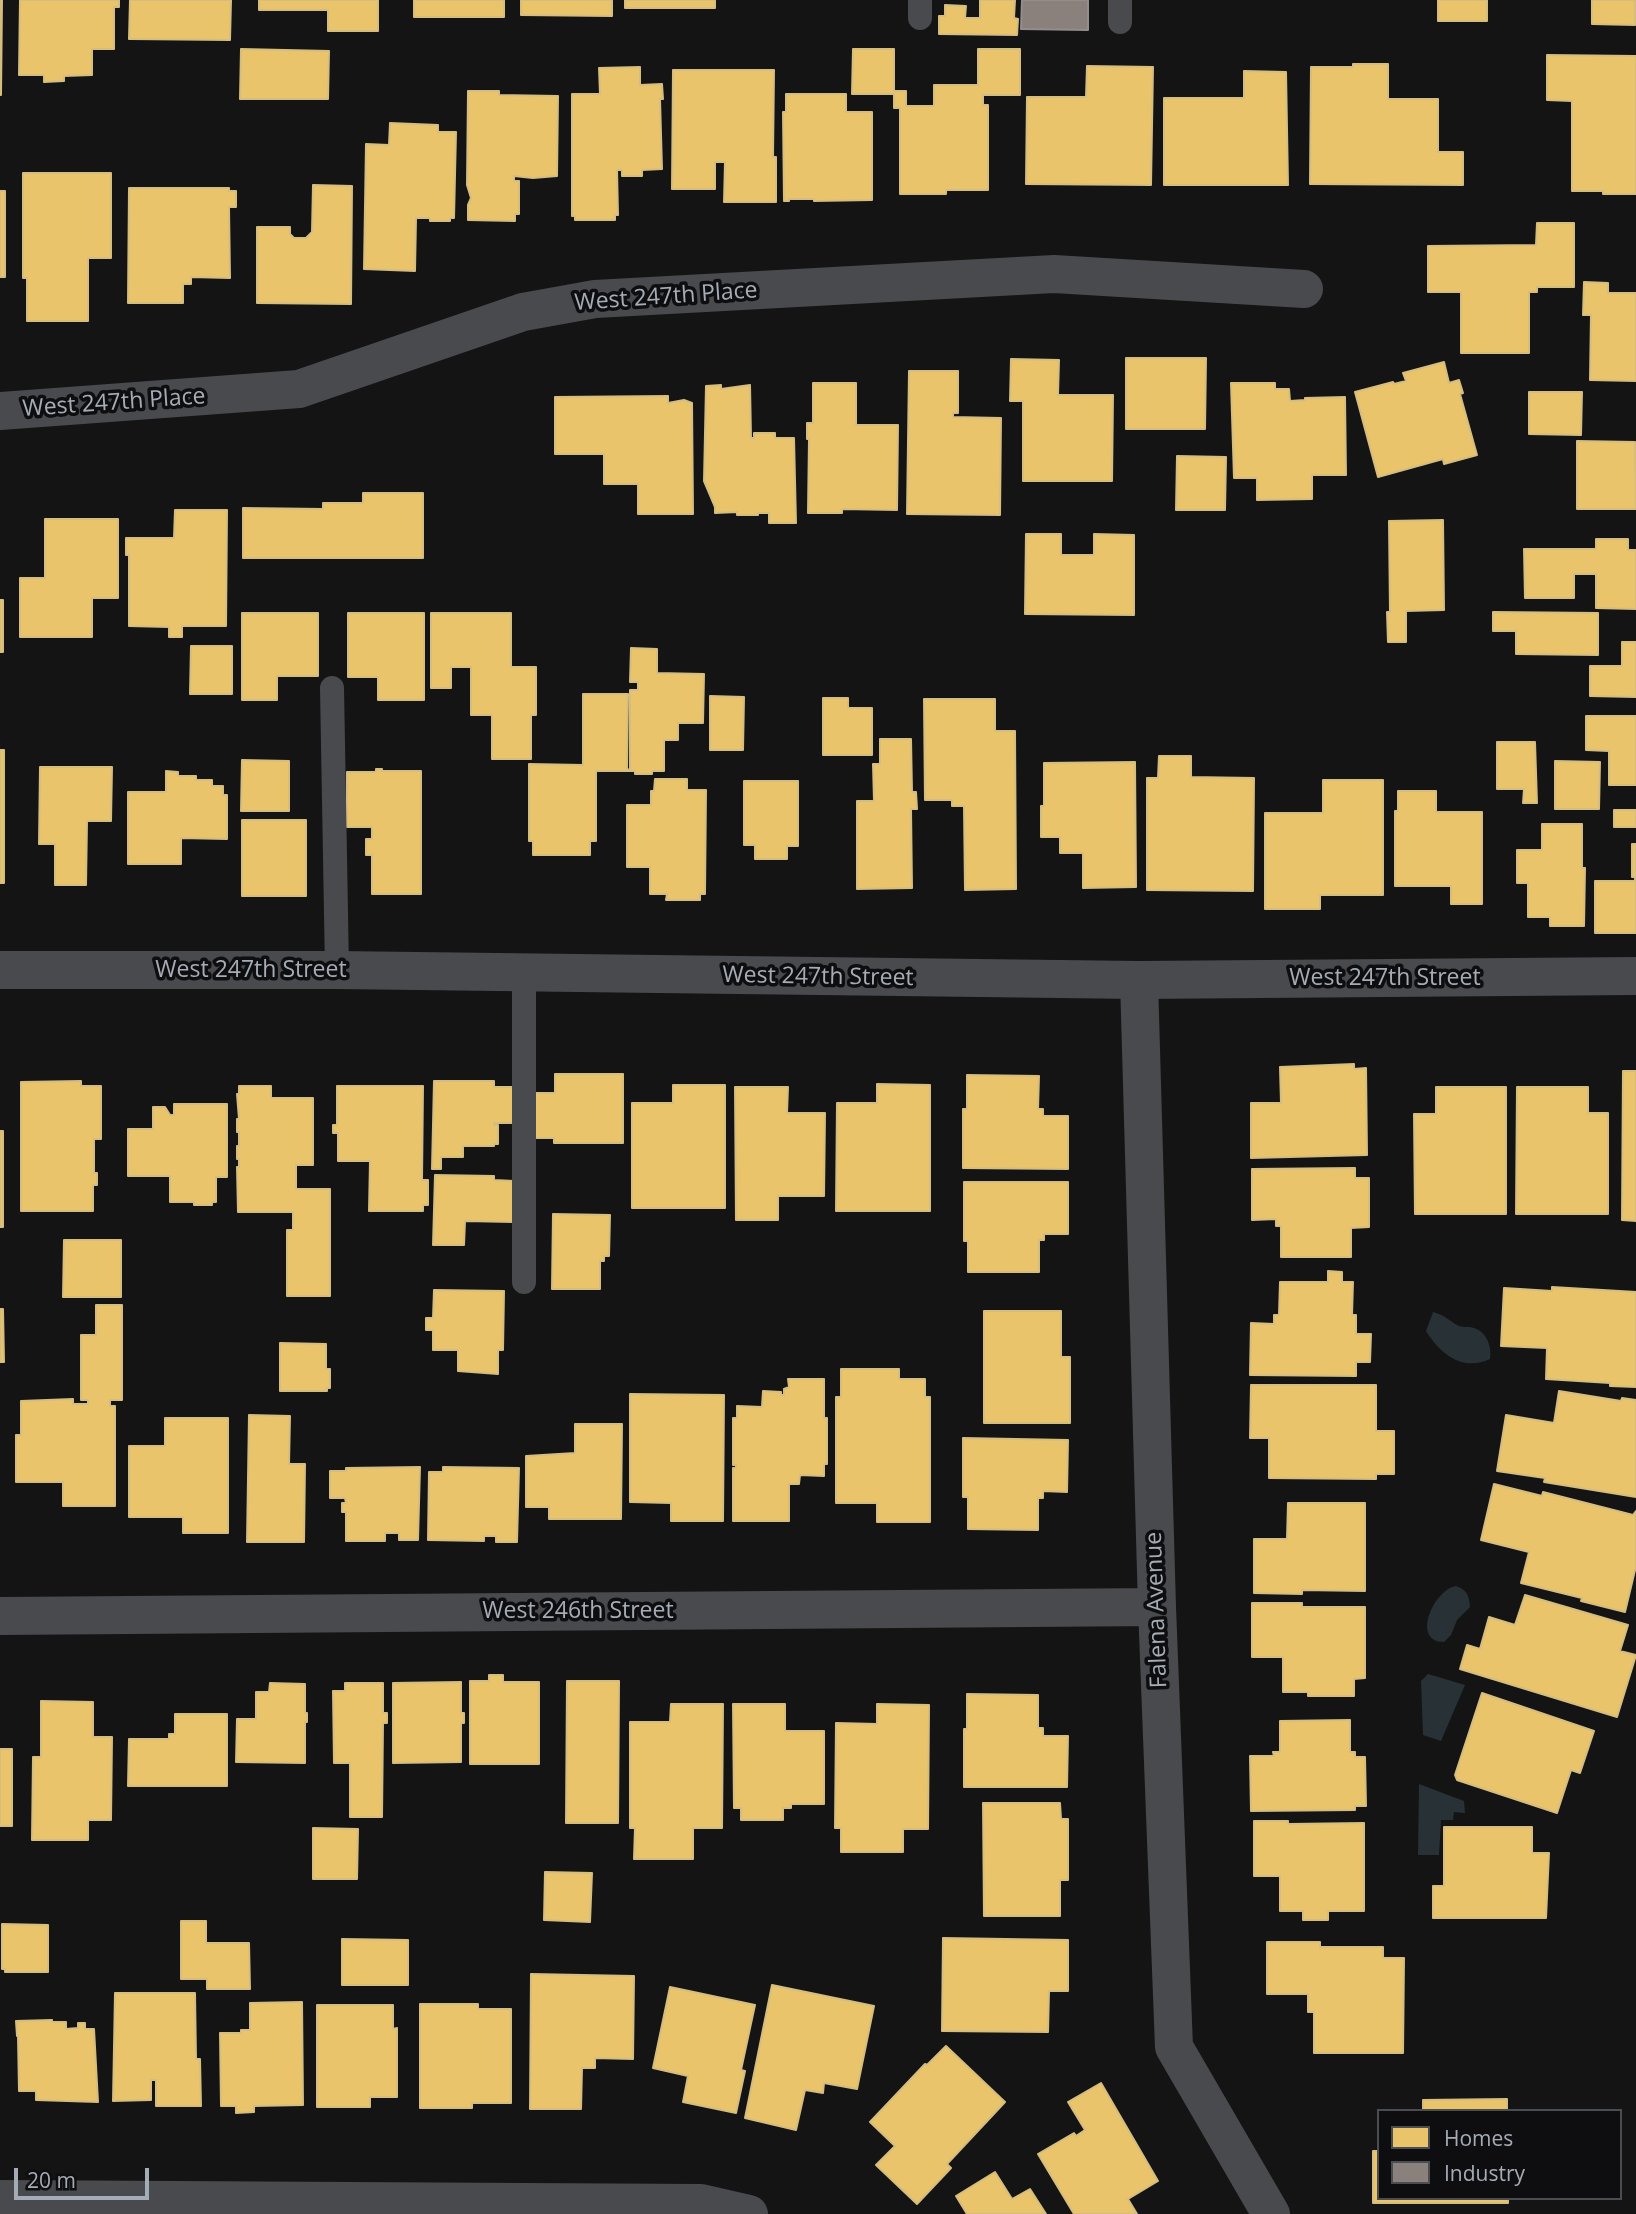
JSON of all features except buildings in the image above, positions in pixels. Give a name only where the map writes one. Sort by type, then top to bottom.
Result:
[{"type":"street","name":"West 247th Place","points":[[0,411],[299,389],[523,312],[595,299],[1054,274],[1304,289]]},
{"type":"street","name":"West 247th Street","points":[[0,970],[337,970],[1139,980],[1636,976]]},
{"type":"street","name":"Falena Avenue","points":[[1139,980],[1157,1606],[1174,2047],[1271,2214]]},
{"type":"street","name":"West 246th Street","points":[[0,1616],[1157,1606]]},
{"type":"street","points":[[0,2199],[702,2203],[749,2214]]},
{"type":"lane","points":[[332,688],[337,970]]},
{"type":"lane","points":[[524,973],[524,1282]]},
{"type":"shaded area","points":[[1433,1312],[1457,1325],[1479,1330],[1489,1345],[1490,1359],[1462,1362],[1445,1353],[1426,1331]]},
{"type":"shaded area","points":[[1456,1586],[1467,1594],[1470,1607],[1457,1620],[1451,1635],[1444,1642],[1434,1640],[1427,1625],[1433,1605],[1440,1596]]},
{"type":"shaded area","points":[[1428,1674],[1465,1685],[1441,1741],[1423,1735],[1421,1681]]},
{"type":"shaded area","points":[[1419,1784],[1464,1801],[1465,1813],[1454,1812],[1453,1820],[1441,1820],[1439,1855],[1418,1855]]}]
